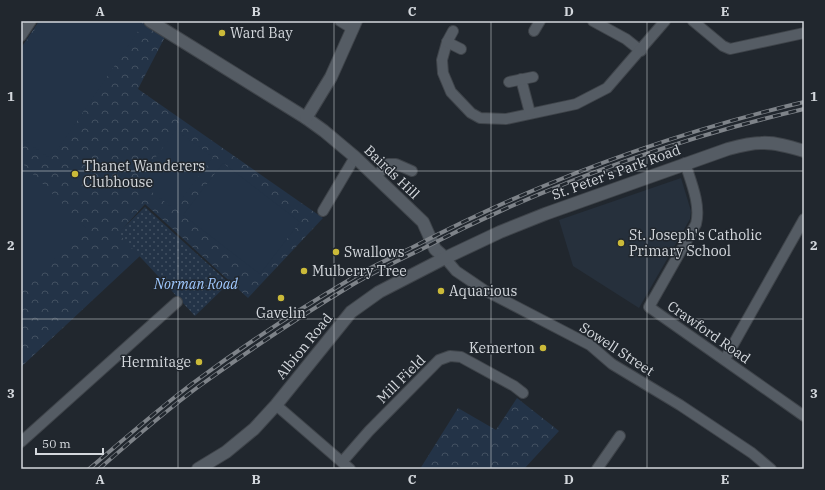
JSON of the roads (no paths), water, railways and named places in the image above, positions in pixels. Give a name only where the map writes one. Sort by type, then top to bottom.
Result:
[{"type":"main road","name":"Bairds Hill","points":[[150,21],[306,118],[324,131],[355,157],[422,222],[435,249],[445,258]]},
{"type":"main road","points":[[306,118],[331,77],[355,25]]},
{"type":"main road","name":"St. Peter's Park Road","points":[[445,258],[500,232],[545,214],[733,147],[762,142],[788,146],[804,151]]},
{"type":"main road","name":"Albion Road","points":[[198,469],[226,452],[254,429],[276,405],[351,312],[379,292],[445,258]]},
{"type":"street","points":[[21,36],[31,21]]},
{"type":"street","points":[[340,21],[355,25]]},
{"type":"street","points":[[534,31],[540,21]]},
{"type":"street","points":[[593,21],[626,39],[641,51]]},
{"type":"street","points":[[453,31],[442,60],[443,73],[451,92],[471,113],[480,118],[506,119],[576,104],[608,88],[665,21]]},
{"type":"street","points":[[692,21],[722,46],[730,49],[804,33]]},
{"type":"street","points":[[448,42],[461,49]]},
{"type":"street","points":[[509,82],[533,77]]},
{"type":"street","points":[[521,79],[530,113]]},
{"type":"street","points":[[323,211],[355,157]]},
{"type":"street","name":"Crawford Road","points":[[685,163],[693,189],[698,216],[696,224],[649,306],[803,411]]},
{"type":"street","points":[[375,177],[388,164],[396,164],[408,171]]},
{"type":"street","points":[[725,359],[804,219]]},
{"type":"street","name":"Sowell Street","points":[[445,258],[456,271],[484,290],[590,345],[612,364],[693,414],[752,453],[771,469]]},
{"type":"street","points":[[21,442],[177,302]]},
{"type":"street","name":"Mill Field","points":[[342,462],[369,431],[439,360],[450,356],[461,357],[517,383],[523,393]]},
{"type":"street","points":[[276,405],[350,469]]},
{"type":"street","points":[[598,469],[614,440]]},
{"type":"railway","points":[[89,469],[140,425],[212,369],[290,316],[373,266],[509,201],[605,162],[704,129],[804,102]]},
{"type":"railway","points":[[99,469],[160,417],[217,374],[313,309],[352,285],[386,267],[466,227],[560,186],[705,135],[804,109]]},
{"type":"place","name":"Ward Bay","points":[[222,33]]},
{"type":"place","name":"Thanet Wanderers Clubhouse","points":[[75,174]]},
{"type":"place","name":"St. Joseph's Catholic Primary School","points":[[621,243]]},
{"type":"place","name":"Swallows","points":[[336,252]]},
{"type":"place","name":"Mulberry Tree","points":[[304,271]]},
{"type":"place","name":"Aquarious","points":[[441,291]]},
{"type":"place","name":"Gavelin","points":[[281,298]]},
{"type":"place","name":"Kemerton","points":[[543,348]]},
{"type":"place","name":"Hermitage","points":[[199,362]]},
{"type":"park label","name":"Norman Road","points":[[196,284]]}]
